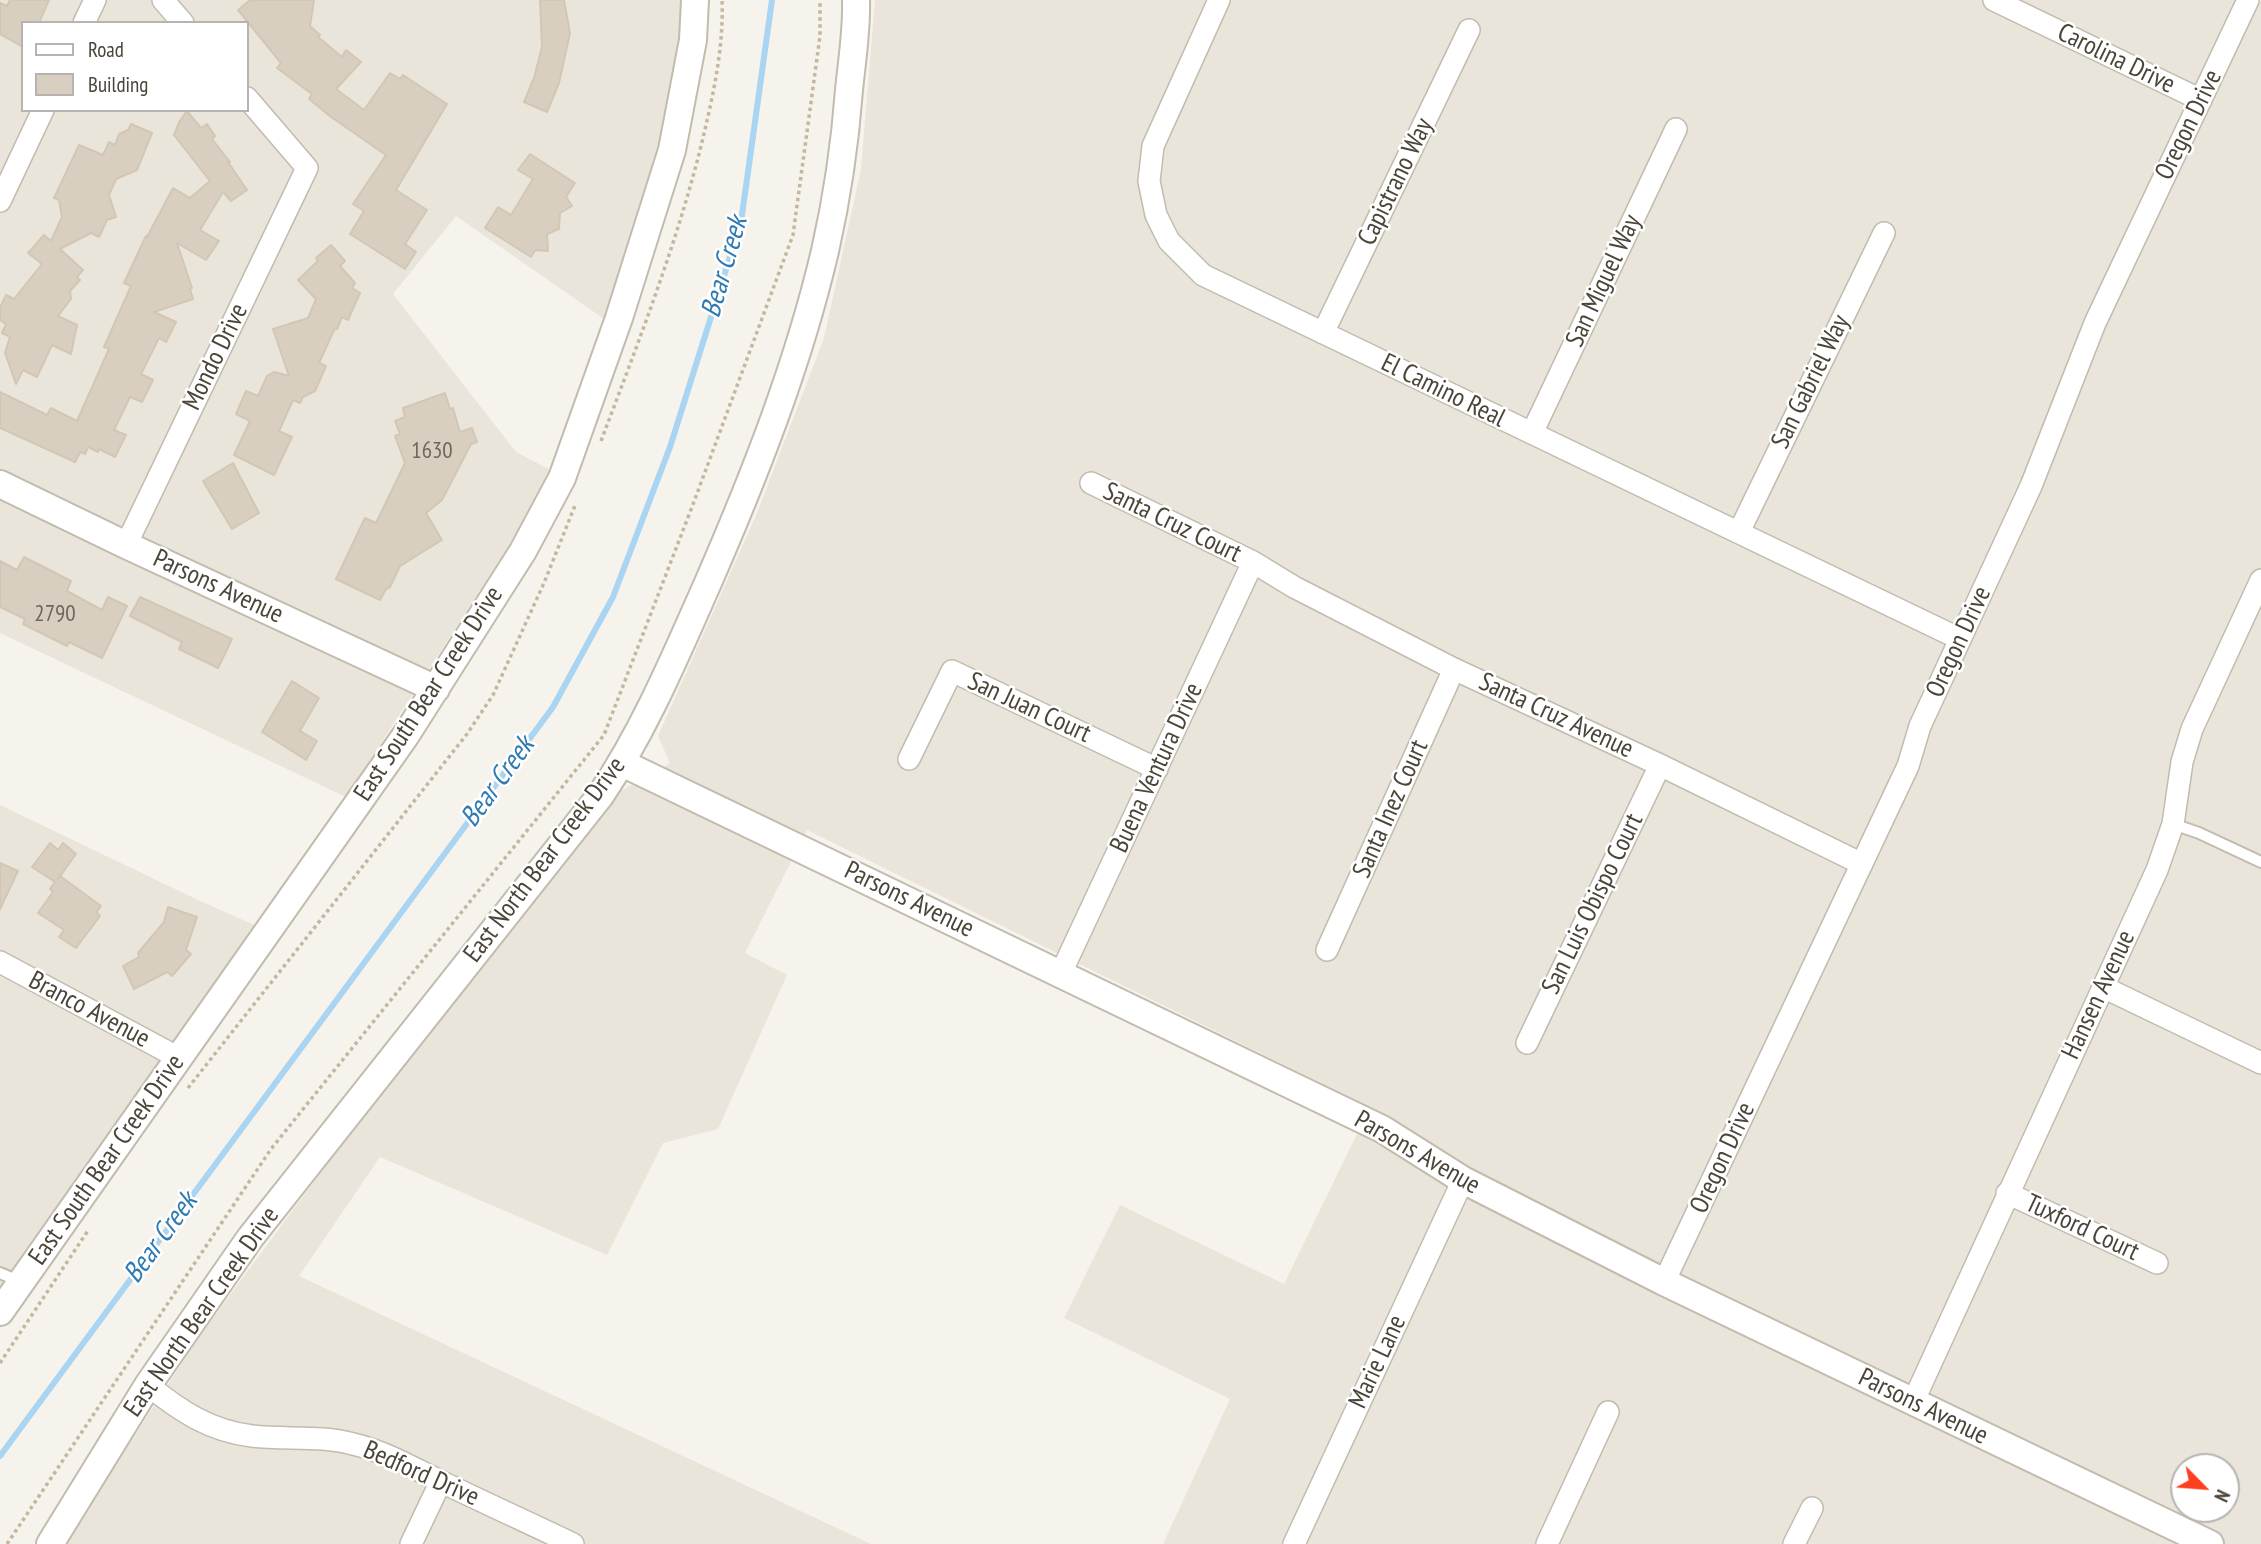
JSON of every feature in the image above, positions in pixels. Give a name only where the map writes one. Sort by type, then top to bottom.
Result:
[{"type":"street","points":[[85,21],[95,0]]},
{"type":"street","points":[[163,0],[181,21]]},
{"type":"street","name":"East South Bear Creek Drive","points":[[0,1312],[10,1278],[179,1058],[436,689],[523,551],[562,478],[619,318],[672,150],[693,40],[695,0]]},
{"type":"street","name":"East North Bear Creek Drive","points":[[50,1544],[148,1385],[250,1238],[600,796],[622,763],[669,672],[723,547],[779,406],[804,329],[825,251],[844,146],[856,0]]},
{"type":"street","name":"El Camino Real","points":[[1219,0],[1153,146],[1149,181],[1156,215],[1168,241],[1203,275],[1960,639]]},
{"type":"street","name":"Carolina Drive","points":[[1994,0],[2201,100]]},
{"type":"street","name":"Oregon Drive","points":[[1664,1282],[1908,765],[1920,726],[2031,486],[2095,323],[2248,0]]},
{"type":"street","name":"Capistrano Way","points":[[1323,333],[1469,30]]},
{"type":"street","name":"Mondo Drive","points":[[126,545],[307,168],[248,99]]},
{"type":"street","points":[[0,201],[42,112]]},
{"type":"street","name":"San Miguel Way","points":[[1532,433],[1676,129]]},
{"type":"street","name":"San Gabriel Way","points":[[1739,532],[1884,233]]},
{"type":"street","name":"Santa Cruz Court","points":[[1091,483],[1253,562]]},
{"type":"street","name":"Parsons Avenue","points":[[0,484],[436,689]]},
{"type":"street","name":"Santa Cruz Avenue","points":[[1253,562],[1304,592],[1454,669],[1660,765],[1862,864]]},
{"type":"street","name":"Buena Ventura Drive","points":[[1060,973],[1253,562]]},
{"type":"street","name":"Hansen Avenue","points":[[1913,1402],[2157,870],[2174,824],[2182,762],[2192,729],[2258,594]]},
{"type":"street","name":"Santa Inez Court","points":[[1327,950],[1454,669]]},
{"type":"street","name":"San Juan Court","points":[[909,759],[952,671],[1157,769]]},
{"type":"street","name":"Parsons Avenue","points":[[622,763],[1382,1129],[1463,1180],[1664,1282],[2210,1544]]},
{"type":"street","name":"San Luis Obispo Court","points":[[1527,1042],[1660,765]]},
{"type":"street","name":"Branco Avenue","points":[[0,962],[179,1058]]},
{"type":"street","points":[[2103,987],[2261,1063]]},
{"type":"street","name":"Marie Lane","points":[[1294,1544],[1463,1180]]},
{"type":"street","name":"Tuxford Court","points":[[2007,1193],[2157,1263]]},
{"type":"street","name":"Bedford Drive","points":[[148,1385],[179,1410],[223,1430],[252,1436],[311,1437],[354,1444],[388,1456],[573,1544]]},
{"type":"street","points":[[1547,1544],[1608,1412]]},
{"type":"street","points":[[411,1544],[441,1481]]},
{"type":"street","points":[[1794,1544],[1812,1508]]},
{"type":"lane","points":[[2174,824],[2261,862]]},
{"type":"path","points":[[7,1544],[271,1149],[604,735],[793,235],[820,36],[820,0]]},
{"type":"shaded area","points":[[0,0],[685,0],[684,20],[651,192],[604,319],[456,216],[393,294],[516,452],[556,473],[346,797],[0,633]]},
{"type":"shaded area","points":[[875,0],[2261,0],[2261,1544],[1163,1544],[1230,1399],[1064,1318],[1120,1205],[1284,1284],[1370,1107],[807,830],[745,953],[787,975],[718,1129],[663,1143],[607,1255],[380,1157],[299,1276],[871,1544],[67,1544],[79,1521],[200,1335],[348,1136],[605,800],[670,763],[658,736],[757,513],[824,338],[861,169]]},
{"type":"shaded area","points":[[0,805],[261,928],[0,1298]]},
{"type":"building","points":[[10,0],[49,0],[40,21],[21,21],[21,46],[0,34],[0,3],[7,6]]},
{"type":"building","points":[[250,0],[314,0],[310,26],[320,35],[318,37],[342,57],[346,50],[361,62],[336,89],[364,110],[390,73],[400,79],[403,75],[447,104],[396,190],[427,210],[405,244],[416,252],[405,269],[350,234],[364,211],[353,204],[386,155],[331,117],[309,99],[312,94],[277,68],[281,63],[238,10]]},
{"type":"building","points":[[540,0],[564,0],[570,33],[559,83],[547,112],[524,102],[542,47]]},
{"type":"building","points":[[188,112],[201,128],[207,124],[215,136],[212,139],[247,190],[231,201],[223,192],[200,230],[219,241],[206,260],[177,243],[193,299],[154,312],[176,322],[166,342],[159,338],[141,374],[153,380],[142,402],[130,397],[114,430],[126,435],[115,457],[88,447],[85,454],[80,452],[75,462],[0,428],[0,392],[47,415],[51,408],[77,421],[109,349],[104,347],[131,286],[124,283],[146,236],[173,188],[190,198],[210,181],[174,135],[179,122]]},
{"type":"building","points":[[131,124],[152,133],[137,170],[116,179],[109,195],[116,217],[107,220],[99,237],[91,233],[60,249],[83,270],[77,277],[80,280],[70,291],[71,299],[58,316],[77,325],[71,354],[52,345],[37,377],[23,370],[16,384],[5,353],[10,337],[2,333],[6,324],[0,320],[0,308],[6,295],[14,299],[42,264],[28,253],[44,235],[51,241],[62,217],[59,200],[54,198],[79,145],[103,155],[109,142],[115,145],[119,134],[128,130]]},
{"type":"building","points":[[530,154],[575,183],[566,197],[572,206],[560,213],[559,229],[547,234],[548,251],[535,250],[531,257],[485,228],[498,207],[511,215],[533,179],[518,170]]},
{"type":"building","points":[[331,245],[345,261],[340,266],[355,283],[352,288],[360,293],[348,320],[342,317],[337,329],[335,328],[319,363],[326,366],[315,391],[303,397],[300,403],[293,400],[279,431],[292,437],[274,475],[234,455],[250,421],[236,414],[246,391],[258,396],[267,376],[274,372],[289,376],[273,329],[308,318],[316,299],[298,280]]},
{"type":"building","points":[[445,393],[460,432],[472,428],[477,442],[471,444],[442,500],[426,513],[442,540],[400,566],[380,600],[336,579],[365,518],[376,523],[405,463],[395,436],[400,434],[395,421],[405,417],[403,408]]},
{"type":"building","points":[[233,463],[259,513],[232,529],[203,481]]},
{"type":"building","points":[[24,557],[71,581],[67,591],[102,610],[108,597],[127,606],[102,658],[69,642],[67,646],[23,624],[25,619],[0,607],[0,561],[17,570]]},
{"type":"building","points":[[140,597],[232,639],[218,668],[179,649],[182,642],[130,616]]},
{"type":"building","points":[[292,681],[319,698],[300,731],[317,741],[306,760],[262,732]]},
{"type":"building","points":[[50,843],[58,850],[63,843],[76,854],[60,876],[101,906],[96,912],[100,916],[76,948],[59,937],[64,930],[38,913],[53,892],[50,889],[55,882],[32,867]]},
{"type":"building","points":[[0,863],[18,871],[0,909]]},
{"type":"building","points":[[168,907],[197,917],[186,950],[191,954],[172,976],[167,972],[134,989],[123,966],[139,957],[138,953],[164,922]]},
{"type":"waterway","name":"Bear Creek","points":[[0,1456],[553,707],[613,597],[670,447],[741,222],[772,0]]}]
